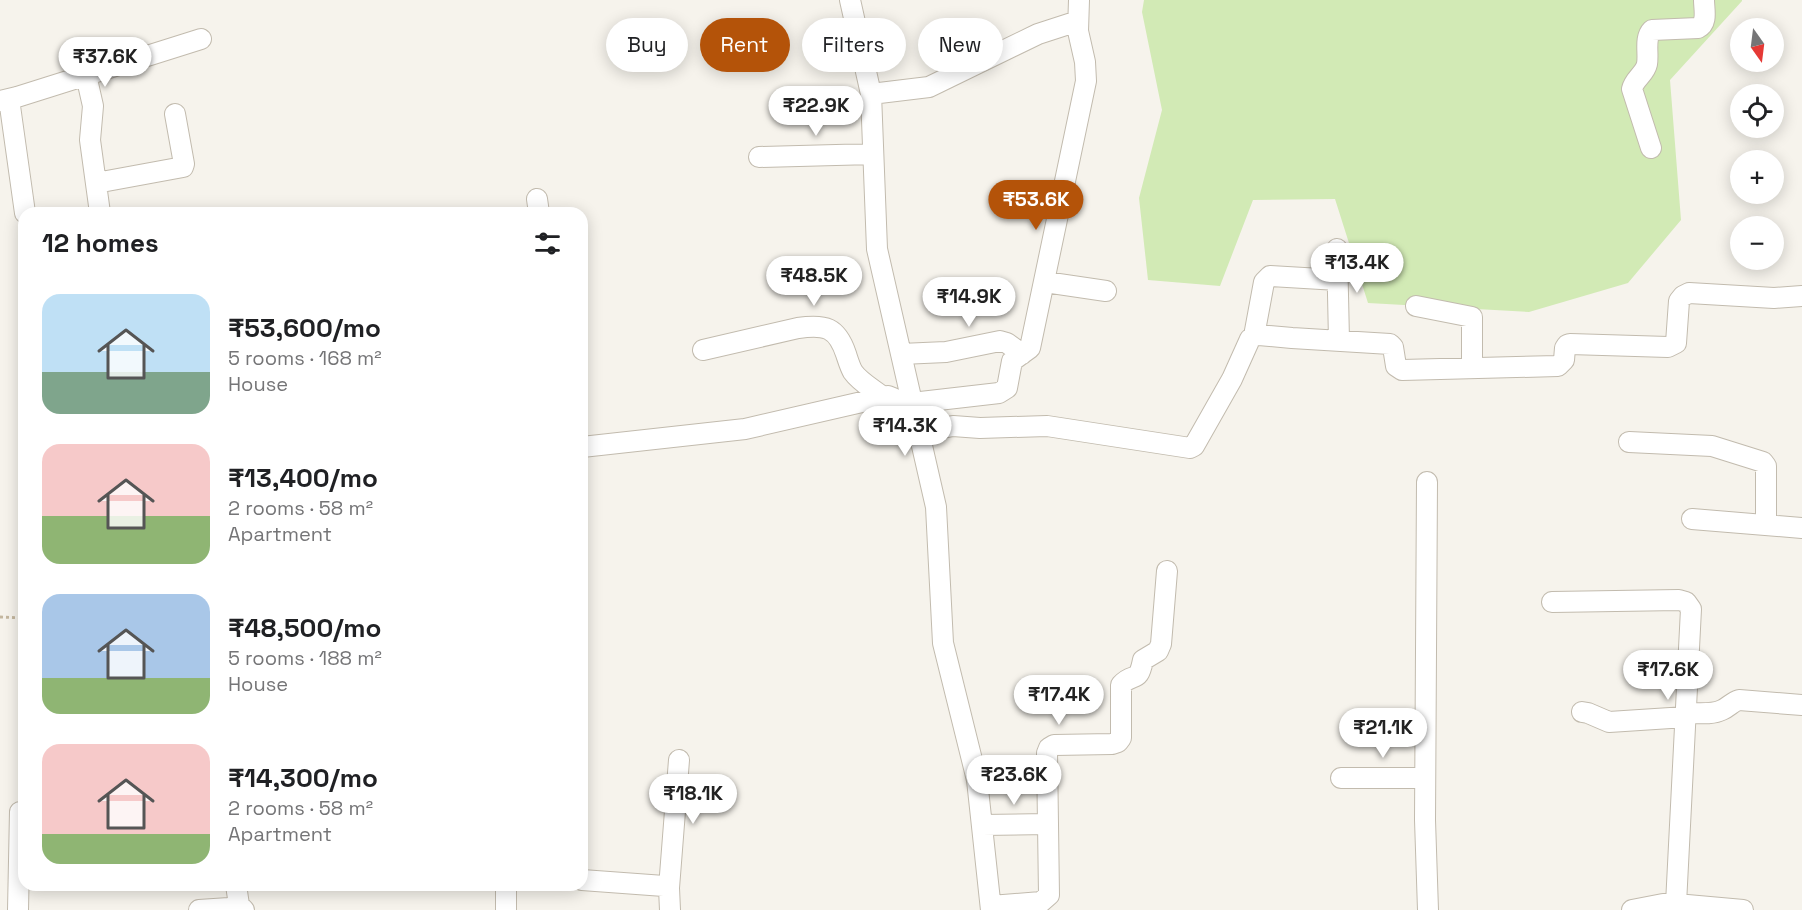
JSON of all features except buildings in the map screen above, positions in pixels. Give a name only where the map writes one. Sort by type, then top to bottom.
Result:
[{"type":"street","points":[[850,0],[871,94],[877,249],[936,507],[942,643],[977,780],[991,908],[1041,902],[1049,895],[1047,753],[1054,745],[1112,744],[1121,738],[1121,685],[1124,681],[1141,673],[1143,660],[1158,651],[1161,644],[1167,571]]},
{"type":"street","points":[[912,403],[999,393],[1007,388],[1012,362],[1032,344],[1086,81],[1085,62],[1078,32],[1079,0]]},
{"type":"street","points":[[1651,148],[1632,89],[1633,84],[1647,65],[1648,35],[1652,30],[1702,26],[1705,22],[1704,0]]},
{"type":"street","points":[[871,94],[929,87],[1038,34],[1078,21]]},
{"type":"street","points":[[24,207],[5,100],[201,39]]},
{"type":"street","points":[[86,75],[93,106],[90,140],[99,207]]},
{"type":"street","points":[[96,183],[183,167],[175,114]]},
{"type":"street","points":[[759,157],[873,154]]},
{"type":"street","points":[[1337,249],[1339,340]]},
{"type":"street","points":[[1254,336],[1266,278],[1270,276],[1338,280]]},
{"type":"street","points":[[1045,282],[1106,291]]},
{"type":"street","points":[[920,437],[937,429],[953,426],[980,428],[1047,426],[1190,448],[1200,436],[1232,380],[1250,339],[1254,336],[1390,344],[1393,347],[1396,366],[1402,370],[1558,366],[1564,360],[1565,348],[1570,344],[1668,347],[1673,345],[1676,343],[1679,302],[1689,293],[1774,298],[1802,296]]},
{"type":"street","points":[[1416,306],[1472,317],[1472,368]]},
{"type":"street","points":[[704,350],[798,328],[824,327],[842,340],[850,366],[855,374],[883,397]]},
{"type":"street","points":[[901,354],[946,352],[1000,341],[1007,343],[1022,354]]},
{"type":"street","points":[[588,446],[745,429],[888,396],[893,398],[903,426],[920,437]]},
{"type":"street","points":[[1629,442],[1712,446],[1763,462],[1766,466],[1766,525]]},
{"type":"street","points":[[1427,482],[1425,820],[1428,910]]},
{"type":"street","points":[[1692,519],[1802,528]]},
{"type":"street","points":[[1552,602],[1680,600],[1690,605],[1692,613],[1676,904]]},
{"type":"street","points":[[1582,712],[1588,712],[1609,722],[1721,711],[1739,700],[1802,705]]},
{"type":"street","points":[[670,910],[669,888],[679,760]]},
{"type":"street","points":[[1341,778],[1425,778]]},
{"type":"street","points":[[982,825],[1048,824]]},
{"type":"street","points":[[588,880],[669,888]]},
{"type":"street","points":[[18,891],[18,910]]},
{"type":"street","points":[[199,910],[241,908],[237,891]]},
{"type":"street","points":[[506,891],[506,910]]},
{"type":"street","points":[[1632,910],[1663,904],[1743,910]]},
{"type":"path","points":[[0,617],[18,618]]},
{"type":"green space","points":[[1144,0],[1742,1],[1670,80],[1681,220],[1628,283],[1529,312],[1368,303],[1335,199],[1253,200],[1220,286],[1148,280],[1139,198],[1162,110],[1142,12]]}]
